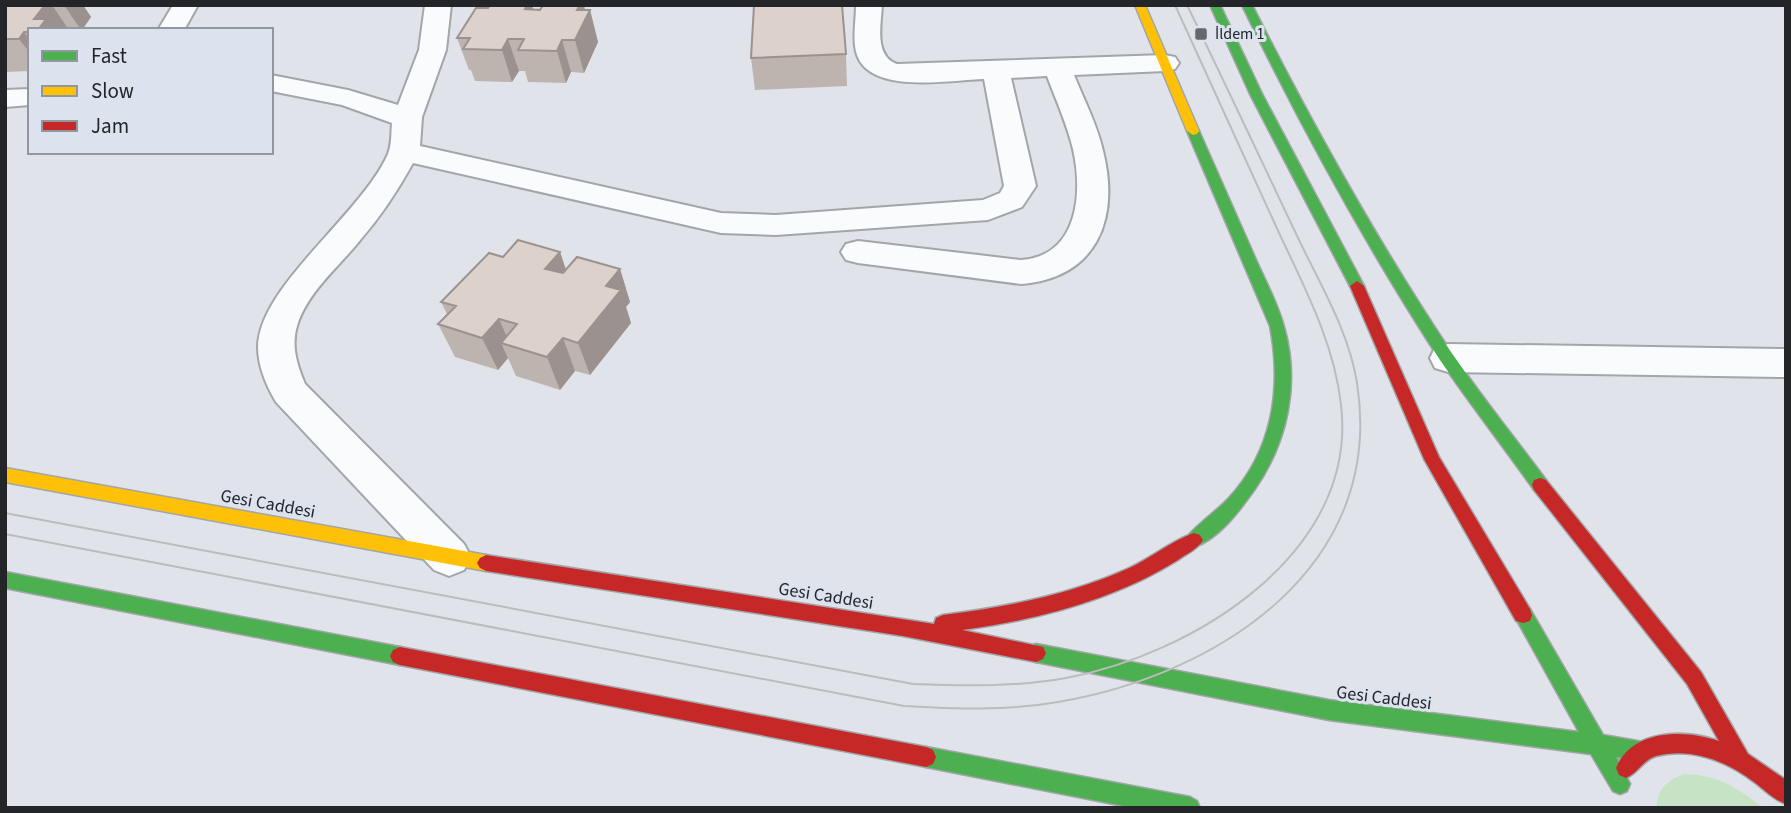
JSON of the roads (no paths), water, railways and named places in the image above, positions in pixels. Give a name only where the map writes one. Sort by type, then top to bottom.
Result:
[{"type":"street","points":[[172,28],[186,5]]},
{"type":"street","points":[[438,5],[429,65],[405,135],[365,212],[298,289],[286,309],[279,329],[278,364],[289,392],[449,557]]},
{"type":"street","points":[[869,5],[869,56],[879,68],[908,74],[1165,63]]},
{"type":"street","points":[[903,627],[1009,615],[1060,603],[1143,573],[1175,556],[1203,536],[1248,488],[1264,463],[1282,408],[1284,381],[1276,327],[1140,5]]},
{"type":"street","points":[[1215,5],[1256,94],[1356,285],[1432,459],[1597,744],[1620,790],[1627,764],[1642,750]]},
{"type":"street","points":[[1247,5],[1282,76],[1393,272],[1448,358],[1544,491],[1694,678],[1743,762],[1786,794]]},
{"type":"street","points":[[858,252],[1021,272],[1039,270],[1066,258],[1076,245],[1089,217],[1092,181],[1088,148],[1057,68]]},
{"type":"street","points":[[273,83],[348,98],[405,135],[721,223],[776,225],[988,210],[1011,200],[1020,186],[996,70]]},
{"type":"street","points":[[5,99],[28,97]]},
{"type":"street","points":[[1448,358],[1786,363]]},
{"type":"street","name":"Gesi Caddesi","points":[[5,475],[449,557],[903,627],[1329,710],[1642,750],[1662,743],[1688,743],[1716,750],[1743,762]]},
{"type":"street","points":[[5,580],[1190,808]]},
{"type":"street","points":[[1743,762],[1786,775]]},
{"type":"tram line","points":[[5,513],[913,684],[990,685],[1047,681],[1115,666],[1165,646],[1213,621],[1258,588],[1295,550],[1323,507],[1340,458],[1341,405],[1331,357],[1315,311],[1175,5]]},
{"type":"tram line","points":[[5,534],[904,706],[981,709],[1039,705],[1118,688],[1176,667],[1231,638],[1278,601],[1317,558],[1345,507],[1359,448],[1357,383],[1341,327],[1187,5]]},
{"type":"place","name":"İldem 1","points":[[1201,34]]}]
